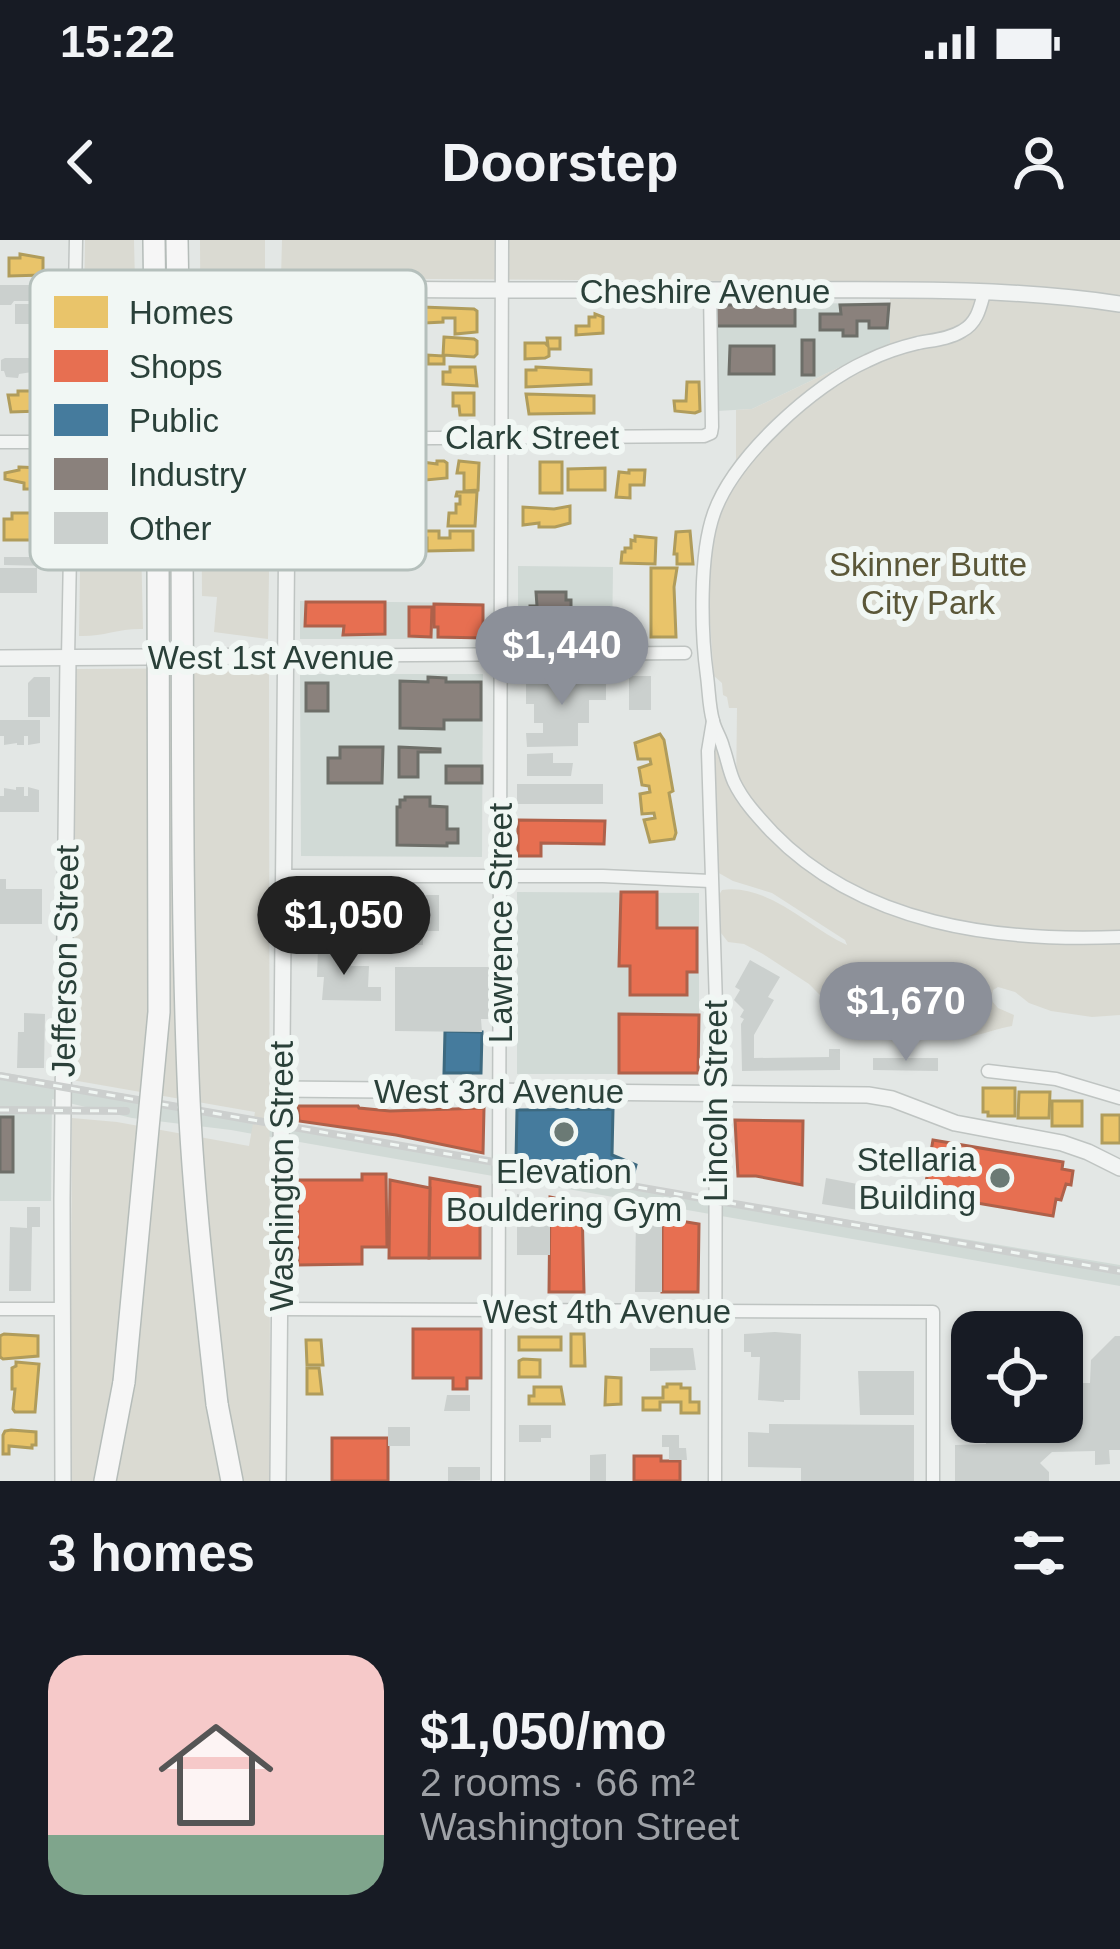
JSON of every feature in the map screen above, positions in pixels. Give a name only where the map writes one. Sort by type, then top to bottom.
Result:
[{"type":"highway","points":[[154,240],[154,270]]},
{"type":"highway","points":[[177,240],[177,270]]},
{"type":"highway","points":[[116,1481],[155,1071],[161,953],[157,570]]},
{"type":"highway","points":[[182,570],[188,1080],[223,1481]]},
{"type":"highway","points":[[105,1481],[124,1382]]},
{"type":"highway","points":[[217,1404],[232,1481]]},
{"type":"street","name":"Jefferson Street","points":[[76,240],[76,270]]},
{"type":"street","name":"Lawrence Street","points":[[498,1481],[502,240]]},
{"type":"street","name":"Cheshire Avenue","points":[[426,290],[984,292],[1120,304]]},
{"type":"street","name":"Clark Street","points":[[426,438],[711,433],[710,290]]},
{"type":"street","points":[[984,292],[977,314],[965,329],[864,362],[831,381],[747,457],[719,500],[710,524],[705,569],[704,648],[713,721],[731,776],[748,805],[785,846],[839,886],[894,910],[976,930],[1120,937]]},
{"type":"street","name":"Jefferson Street","points":[[63,1481],[70,570]]},
{"type":"street","name":"Washington Street","points":[[278,1481],[286,570]]},
{"type":"street","name":"West 1st Avenue","points":[[0,658],[686,653]]},
{"type":"street","name":"Lincoln Street","points":[[713,721],[708,752],[716,1093],[715,1481]]},
{"type":"street","points":[[283,876],[710,881]]},
{"type":"street","points":[[988,1070],[1057,1079],[1120,1098]]},
{"type":"street","name":"West 3rd Avenue","points":[[281,1089],[868,1094],[955,1123],[1062,1143],[1120,1168]]},
{"type":"street","points":[[0,1309],[63,1309]]},
{"type":"street","name":"West 4th Avenue","points":[[280,1310],[933,1312],[932,1481]]},
{"type":"shaded area","points":[[890,303],[890,343],[752,409],[717,411],[715,304]]},
{"type":"shaded area","points":[[518,566],[613,567],[612,645],[518,644]]},
{"type":"shaded area","points":[[300,601],[483,603],[483,639],[300,639]]},
{"type":"shaded area","points":[[300,674],[483,674],[482,857],[301,856]]},
{"type":"shaded area","points":[[517,892],[699,893],[699,1074],[517,1074]]},
{"type":"shaded area","points":[[0,1072],[1120,1265],[1120,1286],[231,1130],[132,1118],[52,1099],[51,1201],[0,1201]]},
{"type":"green space","points":[[85,240],[134,240],[135,270],[85,270]]},
{"type":"green space","points":[[200,240],[265,240],[265,270],[200,270]]},
{"type":"green space","name":"Skinner Butte City Park","points":[[282,240],[1120,240],[1120,1015],[1092,1017],[1051,1011],[998,987],[991,1000],[1014,1015],[1012,1026],[971,1036],[917,1038],[890,1028],[875,1014],[829,1004],[809,984],[744,944],[728,942],[721,933],[719,895],[722,890],[739,890],[788,908],[847,945],[772,893],[717,872],[712,765],[715,745],[720,745],[736,795],[737,708],[729,708],[722,683],[714,676],[709,576],[716,526],[736,484],[736,410],[752,409],[890,343],[890,282],[426,279],[426,270],[281,270]]},
{"type":"green space","points":[[80,570],[142,570],[143,629],[79,636]]},
{"type":"green space","points":[[202,570],[269,570],[268,639],[214,632],[217,597],[202,596]]},
{"type":"green space","points":[[269,668],[270,1481],[70,1481],[72,1118],[249,1146],[255,1112],[72,1080],[75,669]]},
{"type":"building: Homes","points":[[20,254],[43,258],[43,270],[9,276],[9,258],[20,258]]},
{"type":"building: Homes","points":[[426,307],[477,311],[477,332],[455,334],[455,318],[443,318],[443,322],[426,323]]},
{"type":"building: Homes","points":[[589,317],[603,317],[603,333],[576,335],[576,326],[589,326]]},
{"type":"building: Homes","points":[[444,337],[474,339],[477,354],[444,355],[444,364],[428,364],[428,355],[443,356]]},
{"type":"building: Homes","points":[[547,338],[560,338],[560,349],[549,349],[545,358],[525,359],[525,343],[548,346]]},
{"type":"building: Homes","points":[[450,367],[475,367],[477,386],[443,384],[443,372],[450,372]]},
{"type":"building: Homes","points":[[526,370],[591,370],[591,384],[526,387]]},
{"type":"building: Homes","points":[[687,382],[699,382],[700,411],[695,413],[675,411],[674,401],[686,401]]},
{"type":"building: Homes","points":[[18,391],[30,391],[30,411],[11,412],[8,395],[18,395]]},
{"type":"building: Homes","points":[[453,393],[474,393],[474,415],[460,415],[459,406],[453,406]]},
{"type":"building: Homes","points":[[526,394],[594,396],[594,413],[529,414]]},
{"type":"building: Homes","points":[[459,461],[479,463],[478,490],[464,491],[464,473],[457,473]]},
{"type":"building: Homes","points":[[426,462],[447,463],[447,478],[426,480]]},
{"type":"building: Homes","points":[[540,462],[562,462],[562,493],[540,493]]},
{"type":"building: Homes","points":[[30,468],[30,489],[5,479],[5,473]]},
{"type":"building: Homes","points":[[605,468],[605,490],[568,490],[568,469]]},
{"type":"building: Homes","points":[[645,470],[644,485],[630,485],[630,498],[616,497],[619,472]]},
{"type":"building: Homes","points":[[457,492],[477,492],[475,526],[448,526],[449,513],[456,513],[456,504],[460,504]]},
{"type":"building: Homes","points":[[570,506],[570,523],[523,525],[523,507]]},
{"type":"building: Homes","points":[[12,513],[30,513],[30,540],[4,540],[4,519],[12,519]]},
{"type":"building: Homes","points":[[426,531],[439,531],[439,538],[450,538],[450,531],[473,531],[473,550],[427,551]]},
{"type":"building: Homes","points":[[690,531],[693,564],[677,564],[676,532]]},
{"type":"building: Homes","points":[[635,536],[656,538],[655,564],[621,563],[622,552],[631,548]]},
{"type":"building: Homes","points":[[651,568],[677,568],[676,637],[651,637]]},
{"type":"building: Homes","points":[[660,734],[673,791],[669,793],[676,833],[674,839],[650,842],[644,820],[655,818],[654,813],[642,814],[640,794],[650,792],[649,786],[642,785],[639,768],[651,764],[650,759],[638,759],[635,743]]},
{"type":"building: Homes","points":[[983,1088],[1015,1088],[1015,1116],[983,1112]]},
{"type":"building: Homes","points":[[1019,1092],[1050,1092],[1049,1118],[1018,1118]]},
{"type":"building: Homes","points":[[1052,1101],[1082,1101],[1082,1126],[1052,1126]]},
{"type":"building: Homes","points":[[1102,1115],[1120,1115],[1120,1143],[1102,1143]]},
{"type":"building: Homes","points":[[571,1334],[584,1334],[585,1366],[571,1366]]},
{"type":"building: Homes","points":[[0,1336],[38,1336],[38,1356],[3,1359]]},
{"type":"building: Homes","points":[[519,1337],[561,1337],[561,1350],[519,1350]]},
{"type":"building: Homes","points":[[306,1340],[321,1340],[323,1365],[307,1365]]},
{"type":"building: Homes","points":[[523,1359],[540,1360],[540,1377],[519,1377]]},
{"type":"building: Homes","points":[[16,1362],[39,1364],[35,1412],[13,1409],[12,1368]]},
{"type":"building: Homes","points":[[307,1368],[319,1368],[322,1394],[307,1394]]},
{"type":"building: Homes","points":[[606,1377],[621,1378],[621,1404],[605,1405]]},
{"type":"building: Homes","points":[[667,1384],[690,1388],[690,1402],[699,1402],[699,1413],[681,1413],[681,1402],[660,1402],[660,1410],[643,1410],[643,1398],[663,1398]]},
{"type":"building: Homes","points":[[534,1387],[561,1387],[564,1404],[529,1404]]},
{"type":"building: Homes","points":[[11,1430],[36,1432],[36,1445],[9,1446],[9,1454],[3,1454],[3,1435]]},
{"type":"building: Shops","points":[[306,602],[385,602],[385,634],[343,635],[344,626],[305,626]]},
{"type":"building: Shops","points":[[434,604],[483,605],[483,638],[438,637]]},
{"type":"building: Shops","points":[[409,607],[432,607],[431,637],[409,636]]},
{"type":"building: Shops","points":[[518,820],[605,821],[604,844],[541,843],[541,856],[518,856]]},
{"type":"building: Shops","points":[[621,892],[657,892],[657,928],[697,928],[697,972],[687,972],[687,995],[630,995],[630,966],[619,966]]},
{"type":"building: Shops","points":[[300,893],[335,893],[335,917],[301,917]]},
{"type":"building: Shops","points":[[619,1014],[699,1015],[698,1073],[619,1073]]},
{"type":"building: Shops","points":[[298,1106],[390,1111],[484,1108],[483,1153],[299,1121]]},
{"type":"building: Shops","points":[[735,1120],[803,1121],[802,1185],[738,1176]]},
{"type":"building: Shops","name":"Stellaria Building","points":[[933,1140],[1063,1162],[1062,1169],[1073,1171],[1071,1185],[1066,1184],[1061,1200],[1056,1199],[1053,1216],[924,1194],[929,1165],[924,1164],[925,1156],[930,1157]]},
{"type":"building: Shops","points":[[362,1174],[386,1174],[387,1247],[362,1247],[362,1264],[298,1265],[298,1180],[362,1180]]},
{"type":"building: Shops","points":[[430,1178],[480,1187],[480,1258],[429,1258]]},
{"type":"building: Shops","points":[[390,1180],[430,1188],[429,1258],[389,1258]]},
{"type":"building: Shops","points":[[550,1197],[582,1204],[584,1292],[549,1292]]},
{"type":"building: Shops","points":[[662,1218],[699,1224],[698,1292],[662,1292]]},
{"type":"building: Shops","points":[[413,1329],[481,1329],[481,1378],[467,1378],[467,1389],[453,1389],[453,1378],[413,1378]]},
{"type":"building: Shops","points":[[332,1438],[388,1438],[388,1481],[332,1481]]},
{"type":"building: Shops","points":[[634,1456],[680,1461],[680,1481],[634,1481]]},
{"type":"building: Public","points":[[445,1031],[482,1032],[481,1073],[444,1073]]},
{"type":"building: Public","name":"Elevation Bouldering Gym","points":[[613,1109],[612,1155],[636,1165],[632,1180],[516,1160],[517,1110]]},
{"type":"building: Industry","points":[[889,304],[887,328],[869,328],[869,321],[857,321],[857,336],[843,336],[843,330],[820,330],[820,314],[841,314],[840,305]]},
{"type":"building: Industry","points":[[716,305],[795,305],[795,326],[716,326]]},
{"type":"building: Industry","points":[[802,340],[814,340],[814,375],[802,375]]},
{"type":"building: Industry","points":[[730,346],[774,346],[774,374],[729,374]]},
{"type":"building: Industry","points":[[536,592],[566,592],[571,618],[566,618],[566,624],[555,624],[555,639],[517,639],[517,610],[537,606]]},
{"type":"building: Industry","points":[[428,677],[481,682],[481,720],[444,720],[444,729],[400,728],[400,681],[428,682]]},
{"type":"building: Industry","points":[[306,683],[328,683],[328,711],[306,711]]},
{"type":"building: Industry","points":[[340,747],[383,747],[382,783],[328,783],[328,758],[340,758]]},
{"type":"building: Industry","points":[[399,747],[440,752],[418,752],[418,777],[399,777]]},
{"type":"building: Industry","points":[[446,766],[482,766],[482,783],[446,783]]},
{"type":"building: Industry","points":[[405,797],[430,797],[430,806],[447,807],[447,829],[458,829],[458,843],[397,845],[397,807]]},
{"type":"building: Industry","points":[[0,1117],[13,1117],[13,1172],[0,1172]]},
{"type":"building: Other","points":[[0,285],[30,285],[30,301],[0,305]]},
{"type":"building: Other","points":[[15,304],[30,304],[30,324],[15,324]]},
{"type":"building: Other","points":[[30,358],[30,372],[6,377],[1,360]]},
{"type":"building: Other","points":[[4,557],[30,557],[30,566],[4,565]]},
{"type":"building: Other","points":[[0,568],[37,570],[37,593],[0,593]]},
{"type":"building: Other","points":[[577,675],[606,677],[606,700],[589,700],[589,723],[578,723],[578,746],[527,747],[526,733],[543,733],[543,723],[534,723],[534,704],[526,704],[526,679],[577,679]]},
{"type":"building: Other","points":[[629,676],[651,676],[651,710],[629,710]]},
{"type":"building: Other","points":[[34,677],[50,677],[50,717],[28,717],[28,683]]},
{"type":"building: Other","points":[[0,720],[40,720],[40,743],[28,745],[28,736],[24,736],[24,745],[4,745]]},
{"type":"building: Other","points":[[553,753],[553,763],[573,763],[571,776],[527,776],[527,754]]},
{"type":"building: Other","points":[[517,784],[603,784],[603,804],[517,804]]},
{"type":"building: Other","points":[[24,787],[24,796],[28,796],[28,787],[39,790],[39,812],[0,812],[4,788]]},
{"type":"building: Other","points":[[0,879],[6,879],[6,889],[42,889],[42,924],[0,924]]},
{"type":"building: Other","points":[[401,895],[439,895],[439,931],[423,931],[423,945],[401,945]]},
{"type":"building: Other","points":[[318,947],[351,951],[351,966],[369,966],[368,987],[381,987],[381,1001],[322,1000],[324,977],[317,977]]},
{"type":"building: Other","points":[[750,960],[780,977],[768,997],[774,1000],[754,1035],[754,1058],[829,1057],[829,1049],[840,1049],[840,1070],[742,1071],[744,1019],[740,1017],[744,1010],[734,1000],[740,990],[735,987]]},
{"type":"building: Other","points":[[395,967],[489,967],[489,1019],[481,1019],[482,1032],[395,1031]]},
{"type":"building: Other","points":[[24,1013],[45,1014],[44,1068],[17,1068]]},
{"type":"building: Other","points":[[873,1058],[938,1058],[938,1071],[873,1070]]},
{"type":"building: Other","points":[[826,1178],[868,1186],[864,1211],[822,1204]]},
{"type":"building: Other","points":[[517,1194],[550,1201],[550,1255],[517,1255]]},
{"type":"building: Other","points":[[27,1207],[40,1207],[40,1227],[32,1227],[31,1291],[9,1291],[10,1227],[27,1228]]},
{"type":"building: Other","points":[[636,1215],[662,1220],[662,1292],[635,1292]]},
{"type":"building: Other","points":[[744,1334],[801,1334],[800,1400],[758,1400],[760,1357],[744,1352]]},
{"type":"building: Other","points":[[1120,1336],[1120,1450],[1109,1450],[1110,1464],[1095,1465],[1095,1451],[1052,1452],[1040,1463],[1049,1472],[1049,1481],[955,1481],[955,1445],[1083,1443],[1083,1383],[1090,1383],[1091,1360]]},
{"type":"building: Other","points":[[650,1348],[693,1348],[696,1370],[650,1371]]},
{"type":"building: Other","points":[[858,1371],[914,1371],[914,1415],[860,1415]]},
{"type":"building: Other","points":[[447,1395],[470,1395],[470,1411],[444,1411]]},
{"type":"building: Other","points":[[769,1424],[914,1425],[914,1481],[801,1481],[801,1468],[748,1467],[748,1432],[769,1433]]},
{"type":"building: Other","points":[[519,1425],[551,1425],[551,1438],[519,1442]]},
{"type":"building: Other","points":[[388,1427],[410,1427],[410,1446],[388,1446]]},
{"type":"building: Other","points":[[662,1435],[679,1435],[679,1448],[686,1448],[687,1460],[669,1460]]},
{"type":"building: Other","points":[[606,1454],[606,1481],[590,1481],[590,1455]]},
{"type":"building: Other","points":[[448,1467],[480,1467],[480,1480],[448,1481]]},
{"type":"railway","points":[[0,1076],[1120,1271]]},
{"type":"railway","points":[[0,1110],[126,1111]]},
{"type":"place","name":"Elevation Bouldering Gym","points":[[564,1132]]},
{"type":"place","name":"Stellaria Building","points":[[1000,1178]]}]
